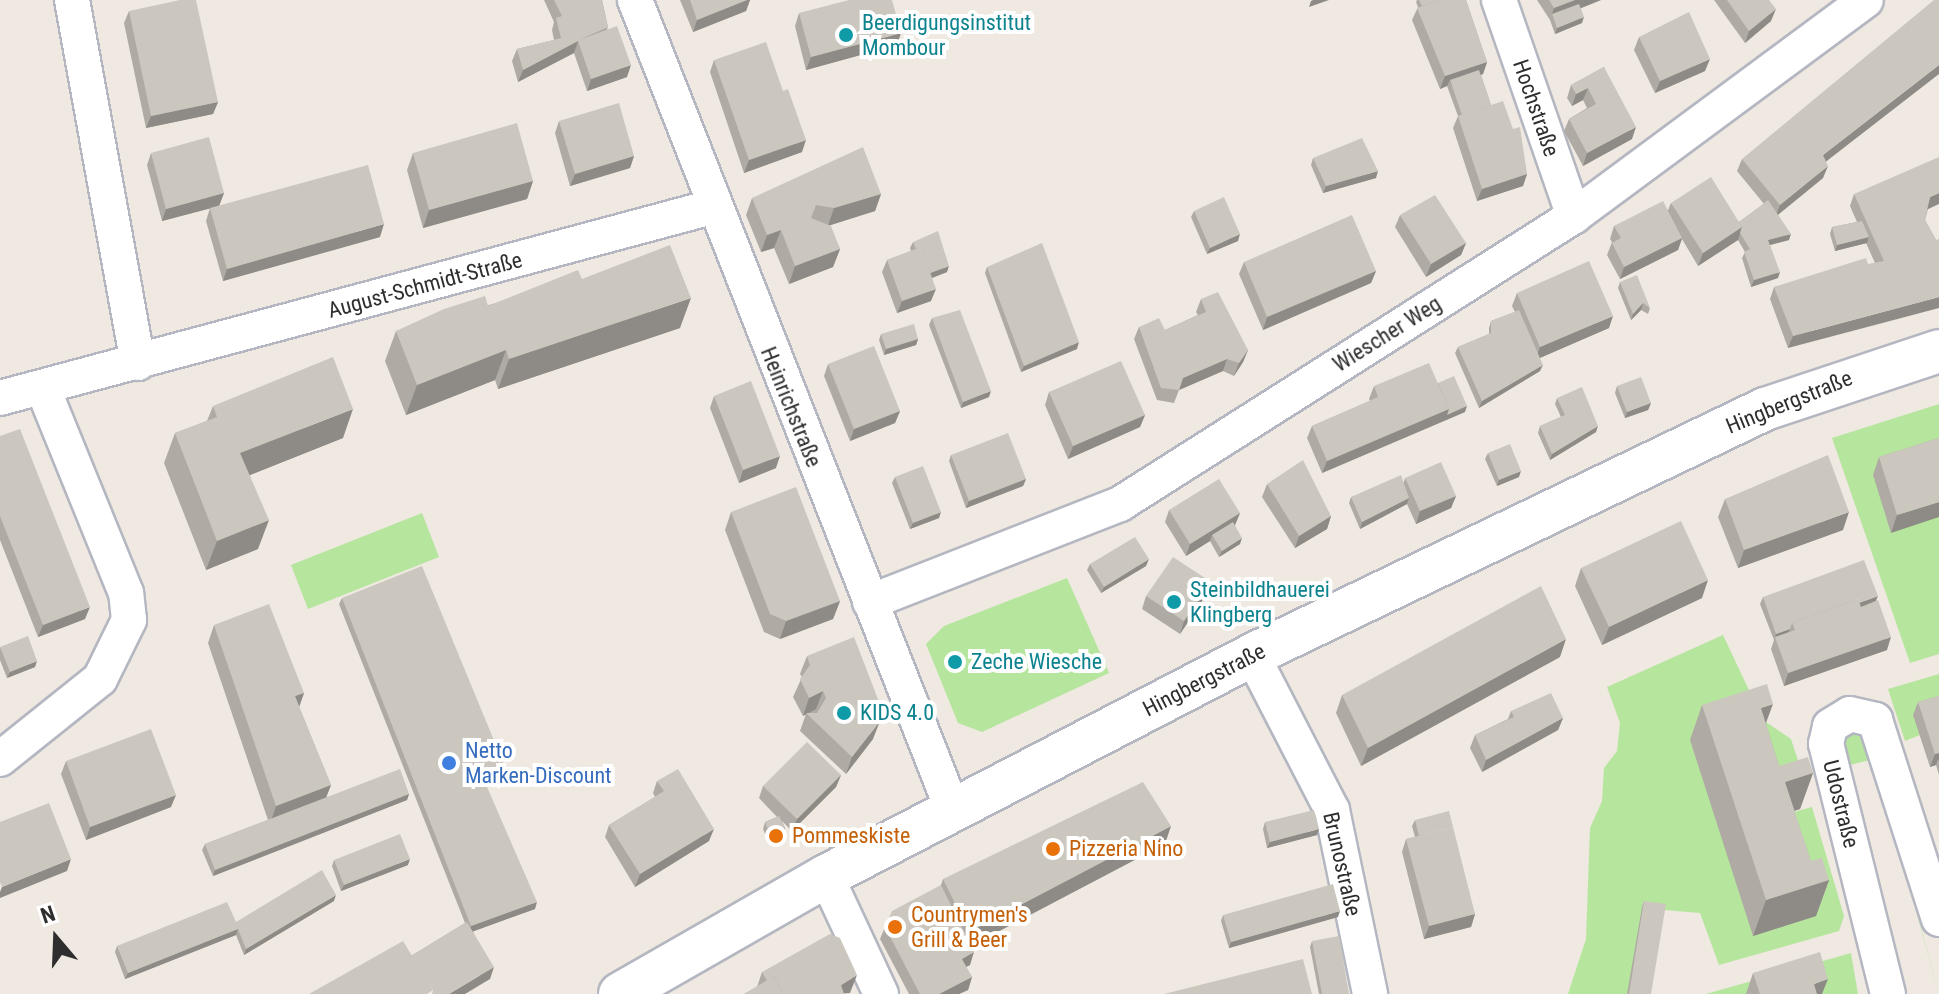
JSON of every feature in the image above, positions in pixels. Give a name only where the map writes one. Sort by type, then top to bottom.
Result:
[{"type":"street","points":[[72,0],[138,363]]},
{"type":"street","name":"Heinrichstraße","points":[[635,0],[712,207],[953,811]]},
{"type":"street","name":"Hochstraße","points":[[1499,0],[1574,216]]},
{"type":"street","name":"Wiescher Weg","points":[[870,602],[1120,504],[1574,216],[1866,0]]},
{"type":"street","name":"August-Schmidt-Straße","points":[[0,398],[43,389],[712,207]]},
{"type":"street","name":"Hingbergstraße","points":[[620,994],[826,876],[1252,655],[1765,409],[1939,351]]},
{"type":"street","points":[[0,759],[100,679],[129,620],[126,593],[43,389]]},
{"type":"street","name":"Brunostraße","points":[[1252,655],[1332,810],[1370,994]]},
{"type":"street","name":"Udostraße","points":[[1888,994],[1826,744],[1830,726],[1850,714],[1875,720],[1939,919]]},
{"type":"street","points":[[826,876],[881,994]]},
{"type":"green space","points":[[1939,404],[1939,654],[1910,663],[1832,438]]},
{"type":"green space","points":[[422,513],[439,557],[308,609],[291,565]]},
{"type":"green space","points":[[1067,578],[1109,673],[982,732],[958,723],[926,644],[944,626]]},
{"type":"green space","points":[[1723,635],[1763,720],[1791,739],[1806,785],[1772,818],[1812,807],[1844,916],[1839,931],[1719,965],[1700,913],[1664,910],[1627,994],[1568,994],[1586,939],[1590,828],[1602,801],[1604,768],[1617,751],[1620,723],[1607,687]]},
{"type":"green space","points":[[1939,674],[1939,707],[1920,735],[1905,741],[1888,689]]},
{"type":"green space","points":[[1851,725],[1864,725],[1869,735],[1939,994],[1874,759],[1842,767],[1836,740]]},
{"type":"green space","points":[[1851,953],[1858,994],[1706,994]]},
{"type":"building","points":[[180,0],[196,0],[218,102],[151,116],[129,11]]},
{"type":"building","points":[[554,0],[602,0],[608,27],[579,40],[617,26],[631,65],[591,79],[578,41],[523,70],[517,49],[561,38],[556,18],[562,16]]},
{"type":"building","points":[[690,0],[747,0],[697,20]]},
{"type":"building","name":"Beerdigungsinstitut Mombour","points":[[849,0],[892,0],[901,33],[811,57],[799,13]]},
{"type":"building","points":[[1419,0],[1439,0],[1422,6]]},
{"type":"building","points":[[1439,0],[1466,0],[1487,62],[1445,76],[1417,8]]},
{"type":"building","points":[[1549,0],[1575,0],[1554,8]]},
{"type":"building","points":[[1727,0],[1769,0],[1776,9],[1749,31]]},
{"type":"building","points":[[1934,0],[1939,0],[1939,65],[1823,155],[1828,166],[1780,205],[1742,159]]},
{"type":"building","points":[[1579,4],[1584,17],[1557,28],[1552,14]]},
{"type":"building","points":[[1689,12],[1710,59],[1660,81],[1639,37]]},
{"type":"building","points":[[766,42],[783,91],[788,89],[806,140],[749,160],[714,60]]},
{"type":"building","points":[[1604,67],[1636,127],[1587,153],[1569,119],[1596,104],[1588,88],[1576,94],[1571,85]]},
{"type":"building","points":[[1479,70],[1491,105],[1462,115],[1450,80]]},
{"type":"building","points":[[1503,101],[1513,129],[1520,127],[1527,174],[1482,189],[1458,116]]},
{"type":"building","points":[[619,103],[634,156],[575,174],[559,121]]},
{"type":"building","points":[[517,123],[533,181],[429,210],[413,153]]},
{"type":"building","points":[[209,137],[224,193],[166,209],[151,153]]},
{"type":"building","points":[[1362,138],[1378,171],[1326,186],[1313,158]]},
{"type":"building","points":[[863,147],[881,194],[834,208],[816,205],[811,218],[831,226],[840,249],[795,266],[781,230],[767,235],[752,198]]},
{"type":"building","points":[[1939,157],[1939,193],[1930,197],[1925,220],[1936,240],[1939,239],[1939,297],[1793,336],[1774,287],[1866,258],[1868,264],[1884,261],[1854,194]]},
{"type":"building","points":[[368,165],[384,224],[227,269],[210,208]]},
{"type":"building","points":[[1711,177],[1742,227],[1703,253],[1671,203]]},
{"type":"building","points":[[1435,195],[1466,243],[1431,264],[1400,215]]},
{"type":"building","points":[[1224,197],[1240,234],[1210,248],[1194,211]]},
{"type":"building","points":[[1768,200],[1791,234],[1768,240],[1780,272],[1754,280],[1744,252],[1750,249],[1740,233],[1742,227],[1739,222]]},
{"type":"building","points":[[1663,201],[1682,238],[1624,267],[1612,243],[1621,238],[1614,226]]},
{"type":"building","points":[[1352,215],[1376,271],[1267,317],[1244,262]]},
{"type":"building","points":[[1862,221],[1869,237],[1837,245],[1832,227]]},
{"type":"building","points":[[938,231],[949,266],[930,273],[921,247],[916,249],[913,242]]},
{"type":"building","points":[[1042,243],[1079,342],[1024,366],[987,267]]},
{"type":"building","points":[[670,245],[691,298],[509,359],[506,350],[417,385],[396,331],[444,309],[485,296],[488,306],[578,270],[582,279]]},
{"type":"building","points":[[921,247],[936,289],[902,301],[887,260]]},
{"type":"building","points":[[1589,261],[1613,316],[1540,347],[1517,293]]},
{"type":"building","points":[[1637,275],[1650,308],[1643,303],[1633,314],[1620,282]]},
{"type":"building","points":[[1218,292],[1248,350],[1239,363],[1227,359],[1183,378],[1179,390],[1161,388],[1139,327],[1159,318],[1165,330],[1206,312],[1201,299]]},
{"type":"building","points":[[960,310],[991,391],[963,402],[932,318]]},
{"type":"building","points":[[1519,310],[1543,365],[1482,401],[1458,347],[1491,333],[1491,321]]},
{"type":"building","points":[[914,324],[918,339],[886,349],[881,334]]},
{"type":"building","points":[[874,346],[900,411],[854,429],[828,364]]},
{"type":"building","points":[[333,357],[353,409],[240,453],[269,520],[217,541],[175,433],[217,417],[213,406]]},
{"type":"building","points":[[1121,361],[1145,415],[1073,446],[1049,392]]},
{"type":"building","points":[[1429,363],[1449,409],[1327,461],[1312,426],[1378,397],[1374,386]]},
{"type":"building","points":[[1454,376],[1467,406],[1447,415],[1449,409],[1438,383]]},
{"type":"building","points":[[1641,377],[1651,403],[1627,412],[1617,386]]},
{"type":"building","points":[[751,381],[780,456],[743,470],[714,396]]},
{"type":"building","points":[[1582,387],[1598,426],[1552,454],[1540,426],[1565,415],[1557,398]]},
{"type":"building","points":[[20,429],[90,607],[43,625],[0,516],[0,436]]},
{"type":"building","points":[[1008,433],[1026,479],[969,501],[951,455]]},
{"type":"building","points":[[1939,438],[1939,502],[1897,515],[1879,457]]},
{"type":"building","points":[[1510,444],[1521,471],[1499,480],[1488,453]]},
{"type":"building","points":[[1828,455],[1849,512],[1744,550],[1725,499]]},
{"type":"building","points":[[1303,460],[1331,516],[1299,536],[1267,484]]},
{"type":"building","points":[[1441,462],[1456,496],[1420,511],[1405,478]]},
{"type":"building","points":[[923,466],[941,512],[913,523],[895,477]]},
{"type":"building","points":[[1401,475],[1409,498],[1362,522],[1351,497]]},
{"type":"building","points":[[1219,479],[1240,513],[1190,544],[1169,510]]},
{"type":"building","points":[[796,487],[840,601],[786,621],[770,614],[731,512]]},
{"type":"building","points":[[1681,521],[1708,580],[1609,627],[1581,568]]},
{"type":"building","points":[[1233,522],[1242,538],[1222,551],[1212,535]]},
{"type":"building","points":[[1135,537],[1149,559],[1104,587],[1090,564]]},
{"type":"building","name":"Steinbildhauerei Klingberg","points":[[1173,557],[1211,582],[1184,621],[1146,596]]},
{"type":"building","points":[[1864,560],[1878,596],[1859,603],[1858,599],[1792,623],[1790,629],[1776,634],[1763,597]]},
{"type":"building","name":"Netto Marken-Discount","points":[[422,566],[507,772],[484,780],[537,902],[471,926],[342,598]]},
{"type":"building","points":[[1541,586],[1566,639],[1368,748],[1342,695]]},
{"type":"building","points":[[1858,599],[1861,607],[1878,600],[1891,637],[1788,673],[1775,637],[1795,630],[1792,623]]},
{"type":"building","points":[[269,604],[304,693],[295,696],[331,785],[276,806],[214,625]]},
{"type":"building","points":[[28,636],[37,661],[10,672],[0,647]]},
{"type":"building","name":"KIDS 4.0","points":[[854,637],[881,707],[880,721],[852,757],[806,713],[817,713],[826,698],[823,691],[809,698],[800,679],[810,665],[807,656]]},
{"type":"building","points":[[1767,684],[1773,704],[1761,708],[1779,766],[1808,757],[1813,773],[1785,782],[1811,861],[1822,858],[1829,880],[1766,900],[1702,705]]},
{"type":"building","points":[[1551,693],[1563,718],[1486,760],[1475,735],[1514,717],[1511,711]]},
{"type":"building","points":[[1939,696],[1939,753],[1935,754],[1918,702]]},
{"type":"building","points":[[151,729],[176,795],[90,827],[66,761]]},
{"type":"building","points":[[807,742],[841,775],[797,819],[763,786]]},
{"type":"building","points":[[400,769],[409,794],[215,870],[205,844]]},
{"type":"building","points":[[678,769],[714,829],[640,874],[609,825],[664,791],[657,781]]},
{"type":"building","points":[[1143,782],[1171,826],[969,932],[943,879]]},
{"type":"building","points":[[49,803],[71,859],[2,887],[0,822]]},
{"type":"building","points":[[1314,810],[1319,829],[1270,842],[1265,822]]},
{"type":"building","points":[[1449,811],[1453,827],[1419,836],[1415,820]]},
{"type":"building","points":[[779,816],[785,828],[770,835],[765,822]]},
{"type":"building","points":[[1453,827],[1475,914],[1429,926],[1406,839]]},
{"type":"building","points":[[400,834],[410,859],[344,885],[334,860]]},
{"type":"building","points":[[322,870],[336,895],[246,949],[238,929],[128,973],[117,946],[227,902],[236,922]]},
{"type":"building","points":[[1333,884],[1340,911],[1231,942],[1223,915]]},
{"type":"building","points":[[941,885],[974,952],[962,959],[972,977],[939,994],[920,994],[885,927],[892,911]]},
{"type":"building","points":[[1644,901],[1666,904],[1651,994],[1629,994]]},
{"type":"building","points":[[467,922],[494,967],[449,994],[432,994],[433,990],[411,956]]},
{"type":"building","points":[[830,934],[840,938],[857,975],[841,985],[844,994],[783,994],[774,976],[767,981],[762,972]]},
{"type":"building","points":[[1339,936],[1349,994],[1322,994],[1312,941]]},
{"type":"building","points":[[403,941],[433,990],[427,994],[309,994]]},
{"type":"building","points":[[1820,952],[1828,979],[1814,984],[1817,994],[1760,994],[1753,973]]},
{"type":"building","points":[[1303,959],[1312,994],[1164,994]]},
{"type":"building","points":[[774,976],[783,994],[744,994]]},
{"type":"place","name":"Beerdigungsinstitut Mombour","points":[[846,35]]},
{"type":"place","name":"Steinbildhauerei Klingberg","points":[[1174,602]]},
{"type":"place","name":"Zeche Wiesche","points":[[955,662]]},
{"type":"place","name":"KIDS 4.0","points":[[844,713]]},
{"type":"place","name":"Netto Marken-Discount","points":[[449,763]]},
{"type":"place","name":"Pommeskiste","points":[[776,836]]},
{"type":"place","name":"Pizzeria Nino","points":[[1053,849]]},
{"type":"place","name":"Countrymen's Grill & Beer","points":[[895,927]]}]
